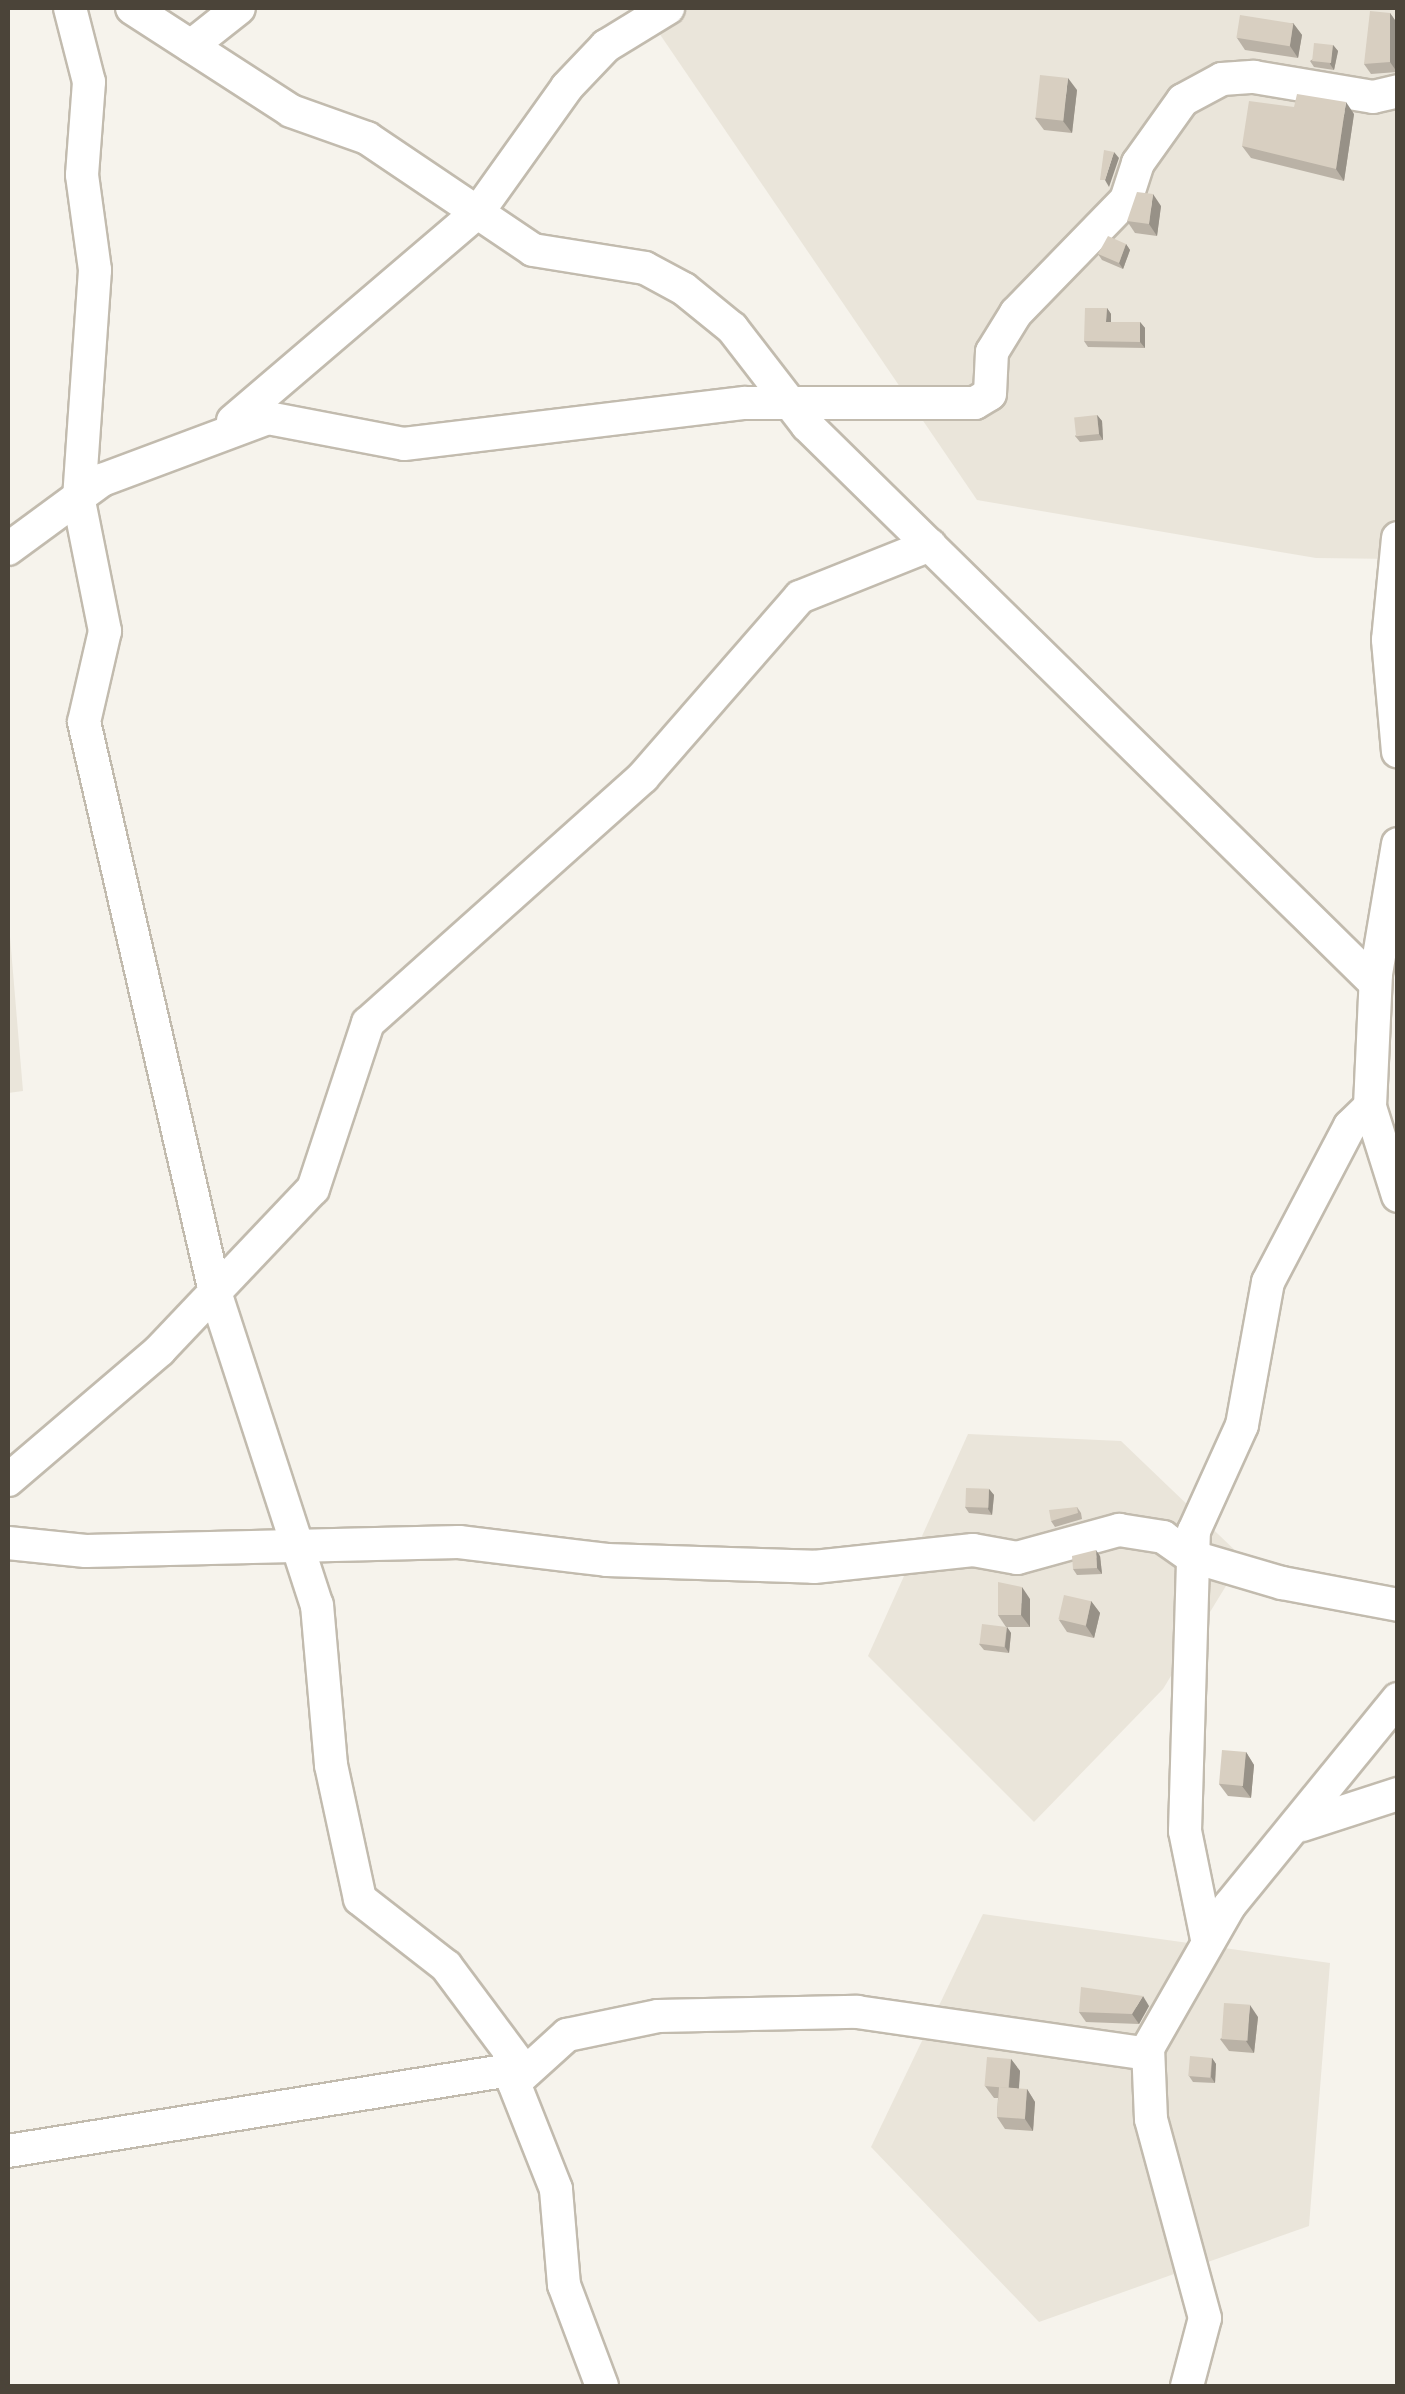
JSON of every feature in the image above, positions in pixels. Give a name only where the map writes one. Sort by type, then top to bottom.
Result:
[{"type":"street","points":[[70,8],[90,82],[82,175],[95,270],[79,501],[105,632],[84,722],[215,1292],[317,1605],[331,1765],[360,1899],[446,1966],[522,2068]]},
{"type":"street","points":[[132,8],[291,110],[367,138],[533,250],[645,268],[684,289],[732,328],[794,406],[930,546],[1375,983]]},
{"type":"street","points":[[192,46],[240,8]]},
{"type":"street","points":[[202,446],[478,212],[568,86],[606,46],[668,8]]},
{"type":"street","points":[[8,549],[79,501],[102,480],[202,446],[268,418],[404,444],[588,416],[794,406],[961,405],[990,394],[992,352],[1016,313],[1126,200],[1158,129],[1205,86],[1254,77],[1372,97],[1398,91]]},
{"type":"street","points":[[1398,538],[1388,640],[1398,752]]},
{"type":"street","points":[[8,1480],[215,1292],[313,1189],[368,1023],[643,777],[800,597],[930,546]]},
{"type":"street","points":[[1398,844],[1375,983],[1370,1107],[1398,1196]]},
{"type":"street","points":[[1207,1939],[1185,1832],[1190,1556],[1242,1425],[1268,1282],[1350,1126],[1370,1107]]},
{"type":"street","points":[[8,1542],[86,1550],[459,1542],[608,1560],[814,1567],[973,1550],[1016,1558],[1119,1530],[1163,1537],[1190,1556],[1398,1604]]},
{"type":"street","points":[[1188,2386],[1205,2318],[1151,2119],[1148,2054],[1207,1939],[1398,1699]]},
{"type":"street","points":[[1302,1824],[1398,1794]]},
{"type":"street","points":[[8,2151],[522,2068],[567,2035],[658,2016],[857,2012],[1148,2054]]},
{"type":"street","points":[[522,2068],[514,2084],[556,2189],[564,2284],[602,2386]]},
{"type":"shaded area","points":[[642,8],[1397,8],[1397,559],[1316,558],[977,500]]},
{"type":"shaded area","points":[[8,913],[23,1091],[8,1093]]},
{"type":"shaded area","points":[[968,1434],[1121,1441],[1243,1558],[1163,1689],[1034,1822],[868,1656]]},
{"type":"shaded area","points":[[983,1914],[1330,1963],[1309,2226],[1039,2322],[871,2147]]},
{"type":"building","points":[[1370,11],[1390,13],[1390,62],[1364,64]]},
{"type":"building","points":[[1240,15],[1293,23],[1290,46],[1236,38]]},
{"type":"building","points":[[1314,43],[1333,45],[1331,63],[1312,61]]},
{"type":"building","points":[[1040,75],[1068,78],[1063,121],[1036,118]]},
{"type":"building","points":[[1297,94],[1346,102],[1336,169],[1242,146],[1249,101],[1294,107]]},
{"type":"building","points":[[1104,150],[1114,152],[1105,180],[1100,180]]},
{"type":"building","points":[[1137,192],[1153,194],[1149,224],[1127,221]]},
{"type":"building","points":[[1108,236],[1126,244],[1119,263],[1098,254]]},
{"type":"building","points":[[1085,308],[1107,308],[1106,322],[1140,322],[1140,342],[1084,341]]},
{"type":"building","points":[[1097,415],[1099,434],[1076,436],[1074,417]]},
{"type":"building","points":[[966,1488],[989,1489],[988,1508],[965,1507]]},
{"type":"building","points":[[1077,1507],[1078,1513],[1051,1521],[1049,1510]]},
{"type":"building","points":[[1096,1550],[1097,1568],[1073,1569],[1072,1556]]},
{"type":"building","points":[[998,1582],[1022,1587],[1021,1615],[998,1615]]},
{"type":"building","points":[[1064,1595],[1091,1601],[1086,1626],[1058,1619]]},
{"type":"building","points":[[982,1624],[1007,1627],[1004,1647],[980,1644]]},
{"type":"building","points":[[1222,1750],[1246,1752],[1243,1786],[1219,1784]]},
{"type":"building","points":[[1081,1987],[1143,1996],[1132,2014],[1079,2012]]},
{"type":"building","points":[[1224,2003],[1250,2005],[1247,2041],[1221,2039]]},
{"type":"building","points":[[1190,2056],[1212,2058],[1210,2078],[1188,2076]]},
{"type":"building","points":[[987,2057],[1011,2059],[1008,2088],[984,2086]]},
{"type":"building","points":[[999,2087],[1027,2089],[1025,2119],[997,2117]]}]
